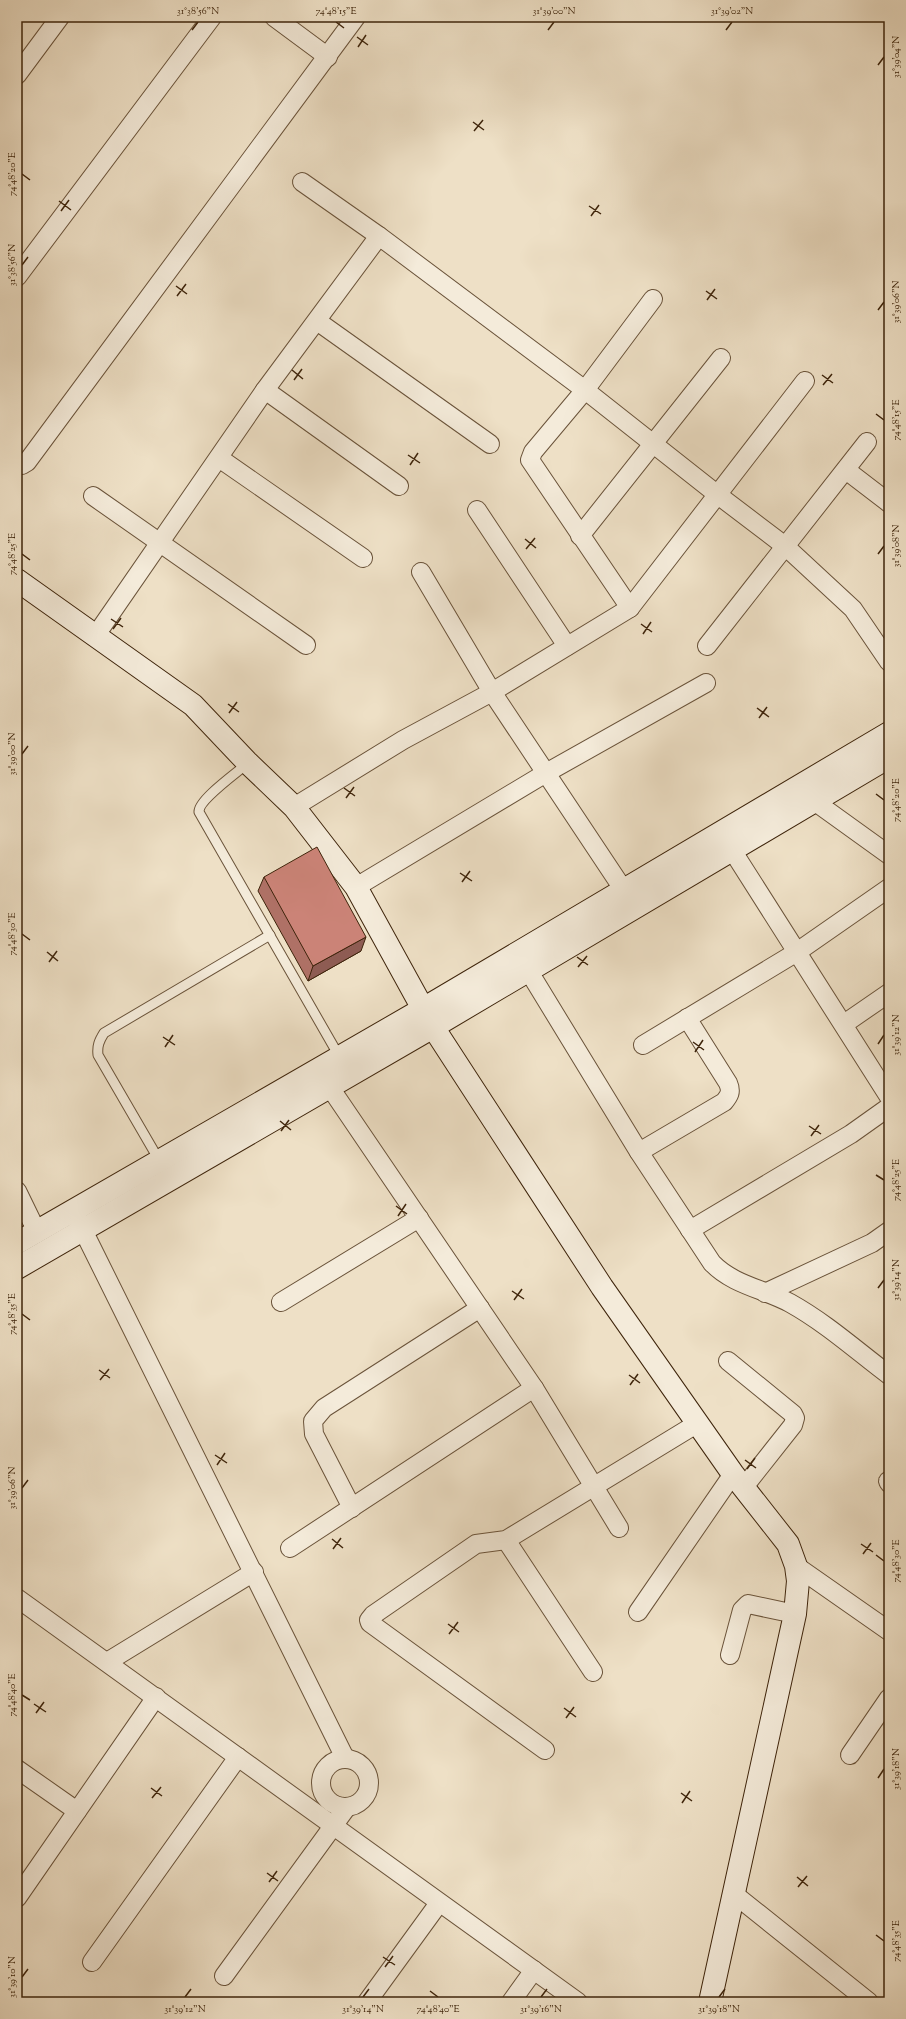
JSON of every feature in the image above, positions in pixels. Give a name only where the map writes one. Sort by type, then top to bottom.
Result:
[{"type":"main road","points":[[17,580],[193,705],[248,763],[294,807],[356,886],[428,1018],[602,1287],[739,1481],[784,1538],[796,1566],[798,1588],[795,1614],[710,2002]]},
{"type":"main road","points":[[17,1243],[37,1232],[78,1220],[329,1086],[428,1018],[623,889],[889,733]]},
{"type":"main road","points":[[17,1268],[78,1220],[159,1160],[339,1056],[428,1018],[528,970],[889,757]]},
{"type":"street","points":[[20,64],[60,17]]},
{"type":"street","points":[[17,277],[212,17]]},
{"type":"street","points":[[274,17],[328,57]]},
{"type":"street","points":[[17,465],[22,465],[26,462],[328,57],[356,17]]},
{"type":"street","points":[[302,182],[379,236],[585,390],[785,546],[853,609],[889,662]]},
{"type":"street","points":[[96,635],[265,390],[379,236]]},
{"type":"street","points":[[630,608],[530,460],[533,452],[585,390],[653,299]]},
{"type":"street","points":[[316,321],[490,444]]},
{"type":"street","points":[[580,536],[720,358]]},
{"type":"street","points":[[294,807],[403,740],[492,692],[630,608],[805,381]]},
{"type":"street","points":[[265,390],[399,486]]},
{"type":"street","points":[[707,646],[867,442]]},
{"type":"street","points":[[219,458],[363,558]]},
{"type":"street","points":[[846,470],[889,503]]},
{"type":"street","points":[[93,496],[306,645]]},
{"type":"street","points":[[477,510],[567,646]]},
{"type":"street","points":[[421,572],[492,692],[623,889]]},
{"type":"street","points":[[356,886],[546,773],[706,683]]},
{"type":"street","points":[[814,801],[889,856]]},
{"type":"street","points":[[732,850],[889,1097]]},
{"type":"street","points":[[642,1045],[797,952],[889,888]]},
{"type":"street","points":[[528,970],[639,1152],[690,1230],[719,1270],[727,1276],[789,1303],[815,1319],[889,1375]]},
{"type":"street","points":[[844,1024],[889,993]]},
{"type":"street","points":[[639,1152],[724,1102],[729,1096],[730,1088],[728,1083],[687,1018]]},
{"type":"street","points":[[329,1086],[534,1388],[619,1528]]},
{"type":"street","points":[[690,1230],[852,1134],[889,1107]]},
{"type":"street","points":[[17,1191],[37,1232]]},
{"type":"street","points":[[281,1302],[418,1218]]},
{"type":"street","points":[[78,1220],[345,1758]]},
{"type":"street","points":[[765,1293],[872,1243],[889,1231]]},
{"type":"street","points":[[352,1508],[314,1434],[313,1421],[324,1408],[480,1308]]},
{"type":"street","points":[[638,1612],[739,1481],[793,1425],[795,1418],[793,1414],[728,1361]]},
{"type":"street","points":[[290,1548],[534,1388]]},
{"type":"street","points":[[545,1750],[370,1623],[369,1620],[373,1615],[476,1544],[506,1540],[698,1423]]},
{"type":"street","points":[[506,1540],[593,1672]]},
{"type":"street","points":[[796,1566],[889,1630]]},
{"type":"street","points":[[107,1662],[254,1572]]},
{"type":"street","points":[[17,1598],[578,2002]]},
{"type":"street","points":[[730,1655],[742,1610],[748,1604],[795,1614]]},
{"type":"street","points":[[17,1898],[156,1697]]},
{"type":"street","points":[[850,1755],[889,1698]]},
{"type":"street","points":[[92,1962],[238,1757]]},
{"type":"street","points":[[224,1976],[347,1807],[358,1803],[367,1794],[369,1778],[366,1770],[354,1759],[345,1758],[331,1763],[322,1776],[321,1784],[326,1798],[332,1803],[347,1807]]},
{"type":"street","points":[[17,1769],[77,1811]]},
{"type":"street","points":[[734,1894],[869,2002]]},
{"type":"street","points":[[367,2002],[439,1903]]},
{"type":"street","points":[[511,2002],[534,1970]]},
{"type":"lane","points":[[248,763],[204,800],[199,809],[201,818],[339,1056]]},
{"type":"lane","points":[[159,1160],[98,1055],[97,1046],[99,1040],[104,1034],[270,935]]},
{"type":"building","points":[[317,847],[366,937],[313,966],[264,877]]}]
